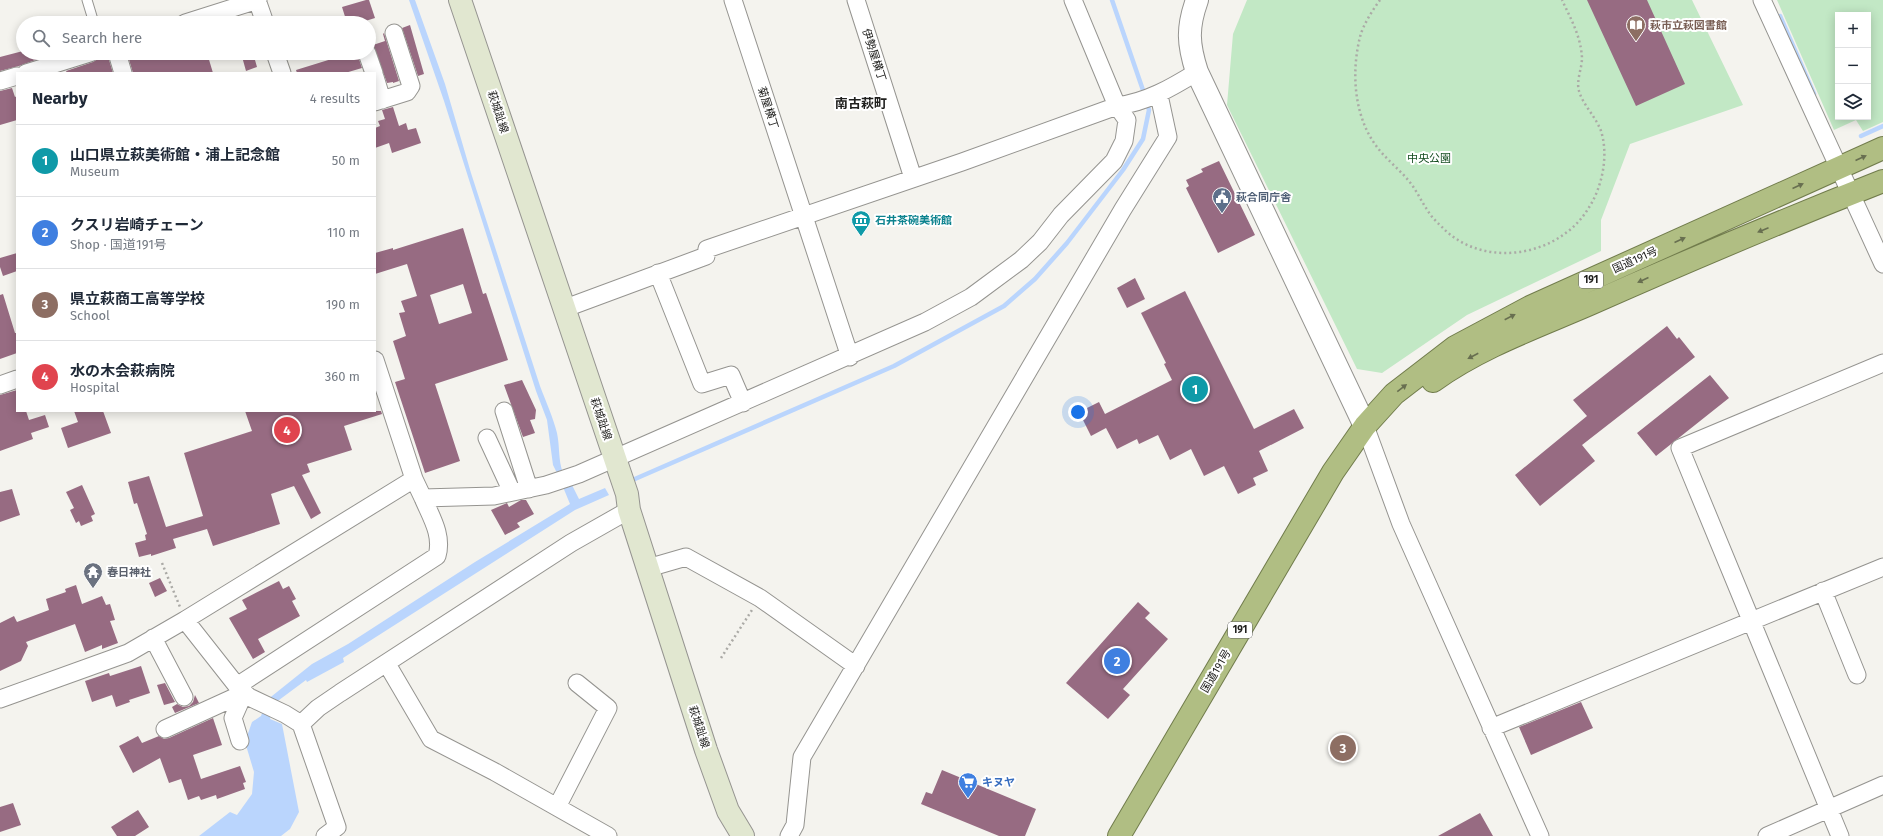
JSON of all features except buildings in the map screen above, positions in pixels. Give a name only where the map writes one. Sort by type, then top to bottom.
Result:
[{"type":"highway","name":"国道191号","points":[[1119,836],[1333,472],[1365,426],[1394,394],[1455,347],[1530,307],[1883,148]]},
{"type":"highway","name":"国道191号","points":[[1365,426],[1403,405],[1433,381],[1476,354],[1664,271],[1883,181]]},
{"type":"main road","name":"萩城趾線","points":[[460,0],[614,458],[706,750],[728,812],[742,836]]},
{"type":"street","points":[[207,16],[257,0],[263,16]]},
{"type":"street","name":"菊屋横丁","points":[[733,0],[850,357]]},
{"type":"street","name":"伊勢屋横丁","points":[[856,0],[912,178]]},
{"type":"street","points":[[423,498],[494,496],[538,487],[579,474],[850,357],[925,322],[971,297],[1021,260],[1040,242],[1075,200],[1114,161],[1124,141],[1127,120],[1117,106],[1073,0]]},
{"type":"street","points":[[1197,0],[1192,15],[1189,32],[1190,51],[1197,72],[1365,426],[1401,524],[1540,836]]},
{"type":"street","points":[[1765,1],[1883,264]]},
{"type":"street","points":[[376,83],[379,101],[407,92],[411,86],[394,33]]},
{"type":"street","points":[[36,72],[70,60]]},
{"type":"street","points":[[119,60],[123,72]]},
{"type":"street","points":[[278,60],[282,72]]},
{"type":"street","points":[[369,60],[374,72]]},
{"type":"street","points":[[563,309],[706,256],[706,249],[912,178],[969,160],[1117,106],[1135,104],[1155,96],[1197,72]]},
{"type":"street","points":[[0,81],[16,76]]},
{"type":"street","points":[[789,836],[795,825],[802,757],[1122,209],[1168,137],[1155,96]]},
{"type":"street","points":[[658,273],[702,384],[731,375],[743,403]]},
{"type":"street","points":[[164,729],[243,692],[437,556],[440,545],[436,528],[414,479],[376,363]]},
{"type":"street","points":[[1840,836],[1680,448],[1883,363]]},
{"type":"street","points":[[0,385],[16,379]]},
{"type":"street","points":[[504,411],[538,487]]},
{"type":"street","points":[[487,438],[512,492]]},
{"type":"street","points":[[0,699],[128,653],[185,620],[414,479]]},
{"type":"street","points":[[301,724],[318,708],[340,693],[388,664],[571,543],[628,502]]},
{"type":"street","points":[[648,568],[686,557],[760,598],[856,666]]},
{"type":"street","points":[[1491,728],[1883,567]]},
{"type":"street","points":[[1824,591],[1857,675]]},
{"type":"street","points":[[185,620],[243,692],[301,724],[337,827],[325,836]]},
{"type":"street","points":[[153,638],[184,697]]},
{"type":"street","points":[[388,664],[431,739],[495,772],[608,836]]},
{"type":"street","points":[[557,807],[608,708],[577,683]]},
{"type":"street","points":[[240,741],[233,718],[243,692]]},
{"type":"street","points":[[1767,836],[1883,785]]},
{"type":"lane","points":[[87,0],[92,16]]},
{"type":"path","points":[[1380,0],[1360,36],[1356,62],[1356,92],[1362,121],[1376,147],[1409,181],[1429,212],[1447,231],[1471,246],[1498,253],[1521,252],[1541,247],[1562,238],[1582,220],[1593,202],[1602,177],[1604,154],[1601,131],[1578,90],[1582,58],[1576,30],[1562,0]]},
{"type":"path","points":[[162,563],[185,620]]},
{"type":"path","points":[[721,658],[760,598]]},
{"type":"green space","name":"中央公園","points":[[1247,0],[1692,0],[1743,105],[1630,144],[1601,220],[1601,251],[1467,315],[1382,373],[1357,369],[1227,105],[1233,34]]},
{"type":"green space","points":[[1777,0],[1883,0],[1883,122],[1863,131],[1856,120],[1834,130]]},
{"type":"water","points":[[409,0],[415,0],[445,84],[471,173],[540,386],[555,427],[558,438],[560,463],[563,473],[558,475],[553,465],[547,420],[536,391],[444,101]]},
{"type":"water","points":[[571,483],[579,499],[605,488],[609,495],[575,510],[343,658],[344,662],[307,682],[306,680],[275,703],[270,719],[282,724],[299,812],[290,829],[281,836],[199,836],[230,812],[237,815],[252,794],[254,772],[245,742],[252,722],[261,716],[267,700],[312,664],[348,644],[475,562],[570,504],[563,487]]},
{"type":"waterway","points":[[1112,0],[1145,96]]},
{"type":"waterway","points":[[1780,16],[1814,94]]},
{"type":"waterway","points":[[628,482],[894,366],[1004,306],[1035,279],[1067,243],[1123,170],[1143,139],[1149,110],[1147,103]]},
{"type":"waterway","points":[[1861,136],[1883,126]]},
{"type":"place","name":"萩市立萩図書館","points":[[1636,42]]},
{"type":"place","name":"萩合同庁舎","points":[[1222,214]]},
{"type":"place","name":"石井茶碗美術館","points":[[861,237]]},
{"type":"place","name":"山口県立萩美術館・浦上記念館","points":[[1195,389]]},
{"type":"place","name":"水の木会萩病院","points":[[287,430]]},
{"type":"place","name":"春日神社","points":[[93,589]]},
{"type":"place","name":"クスリ岩崎チェーン","points":[[1117,661]]},
{"type":"place","name":"県立萩商工高等学校","points":[[1343,748]]},
{"type":"place","name":"キヌヤ","points":[[968,799]]},
{"type":"district","name":"南古萩町","points":[[861,103]]}]
